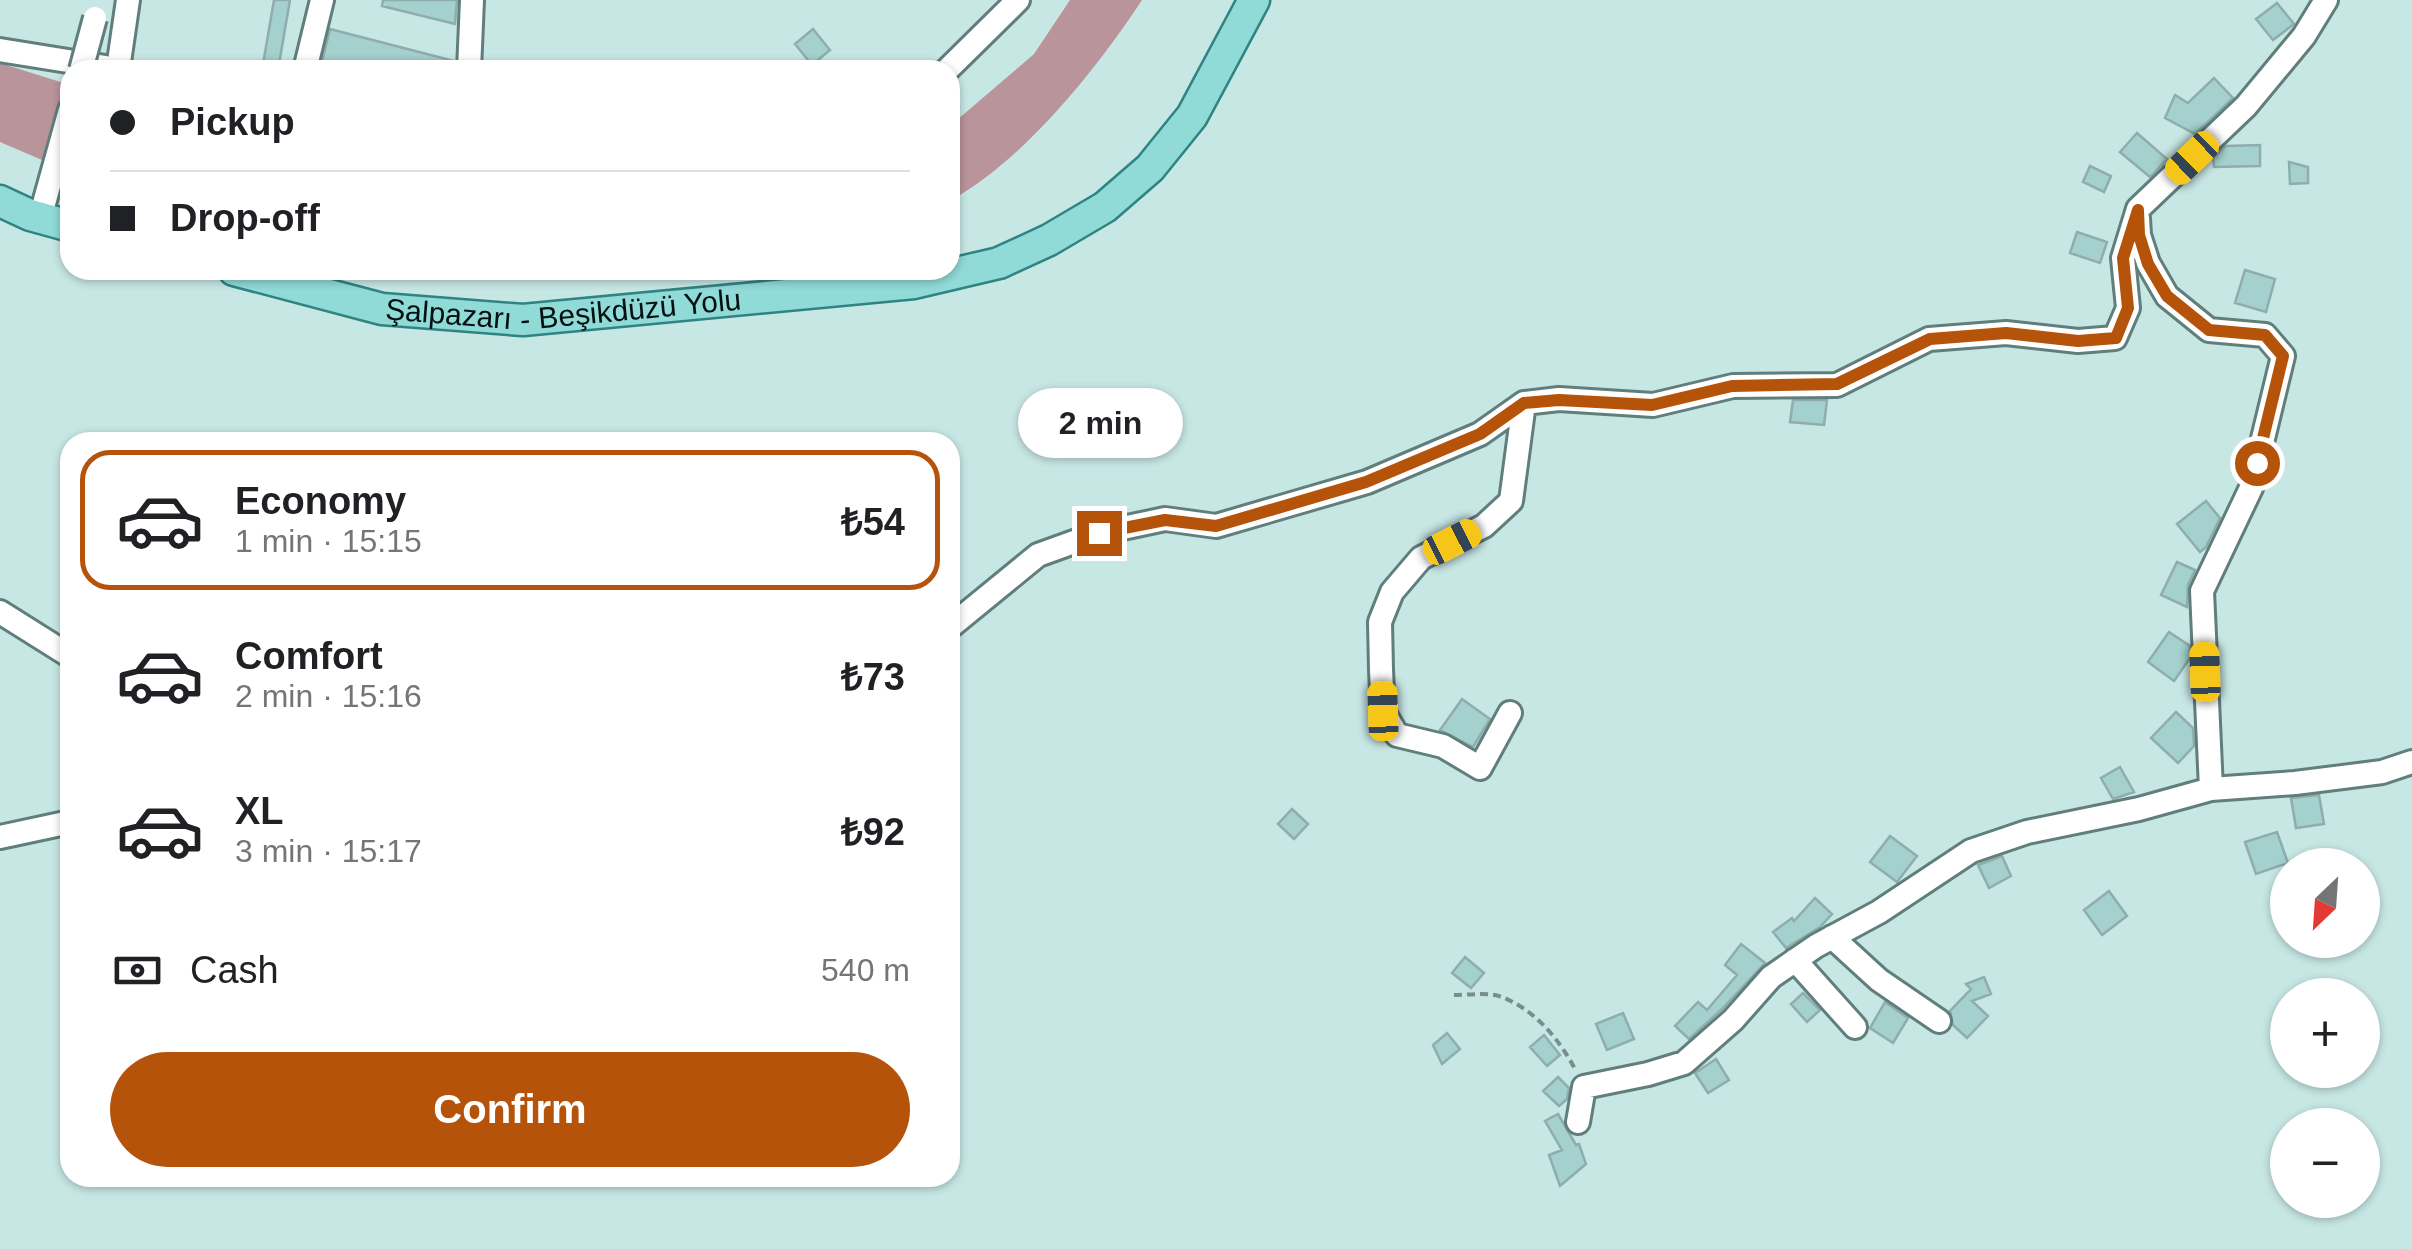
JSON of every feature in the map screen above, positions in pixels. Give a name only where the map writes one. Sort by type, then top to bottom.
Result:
[{"type":"main road","name":"Şalpazarı - Beşikdüzü Yolu","points":[[960,272],[999,263],[1049,240],[1105,207],[1150,168],[1192,116],[1254,0]]},
{"type":"main road","points":[[0,201],[60,223]]},
{"type":"main road","name":"Şalpazarı - Beşikdüzü Yolu","points":[[272,280],[382,309],[523,320],[927,280]]},
{"type":"street","points":[[122,60],[128,0]]},
{"type":"street","points":[[307,60],[322,0]]},
{"type":"street","points":[[469,60],[472,0]]},
{"type":"street","points":[[956,60],[1018,0]]},
{"type":"street","points":[[960,619],[1038,555],[1099,533],[1165,520],[1216,526],[1366,482],[1480,434],[1524,403],[1559,400],[1652,405],[1732,386],[1837,384],[1930,339],[2006,333],[2078,341],[2116,338],[2128,308],[2123,258],[2138,210],[2246,106],[2304,36],[2326,0]]},
{"type":"street","points":[[84,60],[97,9]]},
{"type":"street","points":[[0,50],[60,60]]},
{"type":"street","points":[[40,218],[60,146]]},
{"type":"street","points":[[2138,210],[2139,235],[2148,264],[2167,296],[2209,330],[2265,335],[2283,356],[2251,488],[2202,591],[2211,789]]},
{"type":"street","points":[[1510,713],[1480,768],[1443,746],[1397,735],[1383,711],[1380,622],[1392,592],[1421,558],[1484,526],[1511,501],[1524,403]]},
{"type":"street","points":[[0,612],[60,650]]},
{"type":"street","points":[[1578,1122],[1584,1086],[1684,1063],[1733,1020],[1771,977],[1832,937],[1880,912],[1970,851],[2027,832],[2140,809],[2211,789],[2364,774],[2412,762]]},
{"type":"street","points":[[0,837],[60,824]]},
{"type":"street","points":[[1832,937],[1880,980],[1939,1021]]},
{"type":"street","points":[[1795,960],[1855,1027]]},
{"type":"path","points":[[1454,995],[1500,996],[1538,1018],[1564,1049],[1584,1086]]},
{"type":"shaded area","points":[[1070,0],[1142,0],[1080,84],[1031,138],[960,195],[960,117],[1034,54]]},
{"type":"shaded area","points":[[0,63],[60,82],[60,168],[0,142]]},
{"type":"building","points":[[274,0],[290,0],[280,60],[264,60]]},
{"type":"building","points":[[383,0],[457,0],[455,24],[382,6]]},
{"type":"building","points":[[2277,3],[2294,24],[2273,40],[2256,19]]},
{"type":"building","points":[[330,29],[450,60],[322,60]]},
{"type":"building","points":[[813,29],[830,50],[818,60],[808,60],[795,44]]},
{"type":"building","points":[[2214,78],[2233,98],[2195,134],[2165,118],[2175,95],[2188,103]]},
{"type":"building","points":[[2137,133],[2167,159],[2150,177],[2120,152]]},
{"type":"building","points":[[2260,145],[2260,166],[2214,167],[2213,158],[2226,146]]},
{"type":"building","points":[[2289,162],[2308,167],[2308,183],[2290,184]]},
{"type":"building","points":[[2090,166],[2111,176],[2104,192],[2083,182]]},
{"type":"building","points":[[2077,232],[2107,242],[2100,263],[2070,253]]},
{"type":"building","points":[[2245,270],[2275,279],[2266,312],[2235,303]]},
{"type":"building","points":[[1793,400],[1827,400],[1824,425],[1790,422]]},
{"type":"building","points":[[2206,501],[2220,518],[2200,552],[2177,524]]},
{"type":"building","points":[[2177,562],[2195,570],[2188,585],[2187,607],[2161,595]]},
{"type":"building","points":[[2169,632],[2190,646],[2190,658],[2174,681],[2148,662]]},
{"type":"building","points":[[1462,699],[1490,719],[1473,747],[1440,730]]},
{"type":"building","points":[[2176,712],[2193,728],[2194,746],[2178,763],[2151,738]]},
{"type":"building","points":[[2120,767],[2134,792],[2113,799],[2101,778]]},
{"type":"building","points":[[2319,795],[2324,824],[2296,828],[2291,798]]},
{"type":"building","points":[[1292,809],[1308,824],[1294,839],[1278,824]]},
{"type":"building","points":[[2277,832],[2283,848],[2270,848],[2270,869],[2256,874],[2245,842]]},
{"type":"building","points":[[1890,836],[1917,856],[1897,882],[1870,862]]},
{"type":"building","points":[[2002,856],[2011,876],[1989,888],[1978,865]]},
{"type":"building","points":[[2109,891],[2127,916],[2102,935],[2084,910]]},
{"type":"building","points":[[1815,898],[1832,914],[1820,927],[1786,948],[1773,932],[1792,918],[1794,921]]},
{"type":"building","points":[[1741,944],[1765,963],[1689,1039],[1675,1026],[1698,1002],[1707,1010],[1737,975],[1725,965]]},
{"type":"building","points":[[1465,957],[1484,973],[1471,988],[1452,973]]},
{"type":"building","points":[[1984,977],[1991,994],[1972,1001],[1988,1016],[1967,1038],[1953,1025],[1950,1011],[1971,989],[1966,984]]},
{"type":"building","points":[[1803,993],[1820,1010],[1807,1022],[1791,1004]]},
{"type":"building","points":[[1885,1002],[1908,1018],[1893,1043],[1870,1028]]},
{"type":"building","points":[[1623,1013],[1634,1039],[1607,1050],[1596,1024]]},
{"type":"building","points":[[1447,1033],[1460,1049],[1442,1064],[1433,1045]]},
{"type":"building","points":[[1544,1035],[1560,1055],[1547,1066],[1530,1047]]},
{"type":"building","points":[[1716,1059],[1729,1080],[1708,1093],[1695,1073]]},
{"type":"building","points":[[1558,1077],[1569,1088],[1567,1099],[1559,1106],[1543,1091]]},
{"type":"building","points":[[1558,1114],[1576,1145],[1579,1144],[1586,1164],[1560,1186],[1549,1155],[1562,1150],[1545,1121]]},
{"type":"route","points":[[1099,533],[1165,520],[1216,526],[1366,482],[1480,434],[1524,403],[1559,400],[1652,405],[1732,386],[1837,384],[1930,339],[2006,333],[2078,341],[2116,338],[2128,308],[2123,258],[2138,210],[2139,235],[2148,264],[2167,296],[2209,330],[2265,335],[2283,356],[2257,463]]}]
